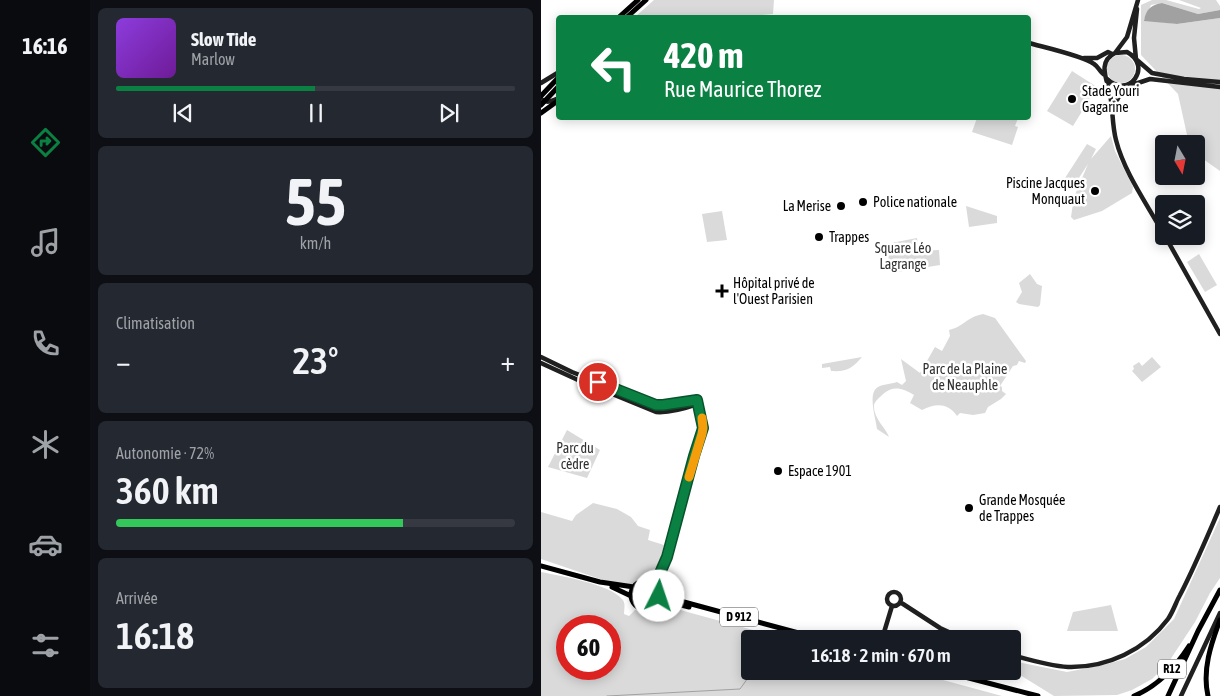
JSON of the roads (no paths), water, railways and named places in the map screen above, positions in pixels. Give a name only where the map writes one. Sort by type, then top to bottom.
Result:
[{"type":"main road","points":[[622,15],[638,0]]},
{"type":"main road","points":[[629,15],[646,0]]},
{"type":"main road","points":[[542,101],[556,81]]},
{"type":"main road","points":[[542,101],[556,89]]},
{"type":"main road","points":[[541,113],[556,101]]},
{"type":"main road","points":[[541,566],[600,582],[634,587]]},
{"type":"main road","points":[[600,582],[631,596]]},
{"type":"main road","points":[[646,582],[653,584],[658,590],[657,602],[652,608],[641,608],[634,604],[631,596],[634,587],[646,582]]},
{"type":"main road","name":"D 912","points":[[658,590],[684,602],[788,630]]},
{"type":"main road","name":"R12","points":[[1168,696],[1198,631],[1220,590]]},
{"type":"main road","name":"D 912","points":[[657,602],[668,601],[778,630]]},
{"type":"main road","name":"R12","points":[[1208,696],[1207,665],[1213,638],[1220,620]]},
{"type":"main road","name":"R12","points":[[1134,696],[1149,689],[1177,664],[1198,631]]},
{"type":"main road","points":[[970,680],[1030,696]]},
{"type":"main road","points":[[977,680],[1038,696]]},
{"type":"street","points":[[1138,2],[1127,37],[1105,61],[1104,66],[1111,96],[1116,140],[1120,153],[1155,218]]},
{"type":"street","points":[[1112,116],[1113,107],[1118,98],[1138,72],[1134,38],[1138,2]]},
{"type":"street","points":[[1031,44],[1082,58],[1095,64],[1102,74],[1117,86],[1135,84],[1150,79],[1220,88]]},
{"type":"street","points":[[1082,58],[1097,58],[1108,52],[1127,52],[1152,73],[1183,79],[1220,81]]},
{"type":"street","points":[[542,83],[556,74]]},
{"type":"street","points":[[542,101],[556,100]]},
{"type":"street","points":[[1170,245],[1220,334]]},
{"type":"street","points":[[541,357],[572,372],[656,405],[698,404]]},
{"type":"street","points":[[541,363],[656,412],[664,413],[698,404]]},
{"type":"street","points":[[658,590],[657,580],[664,565],[703,428],[698,404]]},
{"type":"street","points":[[1021,657],[1067,667],[1084,667],[1112,660],[1134,650],[1150,639],[1169,618],[1190,576],[1220,507]]},
{"type":"street","points":[[646,582],[664,565]]},
{"type":"street","points":[[892,606],[887,600],[890,592],[898,594],[900,602]]},
{"type":"street","points":[[892,606],[900,602]]},
{"type":"street","points":[[900,602],[944,630]]},
{"type":"street","points":[[885,630],[892,606]]},
{"type":"street","name":"R12","points":[[1181,696],[1220,613]]},
{"type":"waterway","points":[[607,696],[740,689],[746,680]]},
{"type":"place","name":"Stade Youri Gagarine","points":[[1072,99]]},
{"type":"place","name":"Piscine Jacques Monquaut","points":[[1095,191]]},
{"type":"place","name":"Police nationale","points":[[863,202]]},
{"type":"place","name":"La Merise","points":[[841,206]]},
{"type":"place","name":"Trappes","points":[[819,237]]},
{"type":"place","name":"Hôpital privé de l'Ouest Parisien","points":[[722,291]]},
{"type":"place","name":"Espace 1901","points":[[778,471]]},
{"type":"place","name":"Grande Mosquée de Trappes","points":[[969,508]]},
{"type":"park label","name":"Square Léo Lagrange","points":[[903,256]]},
{"type":"park label","name":"Parc de la Plaine de Neauphle","points":[[965,378]]},
{"type":"park label","name":"Parc du cèdre","points":[[575,456]]}]
